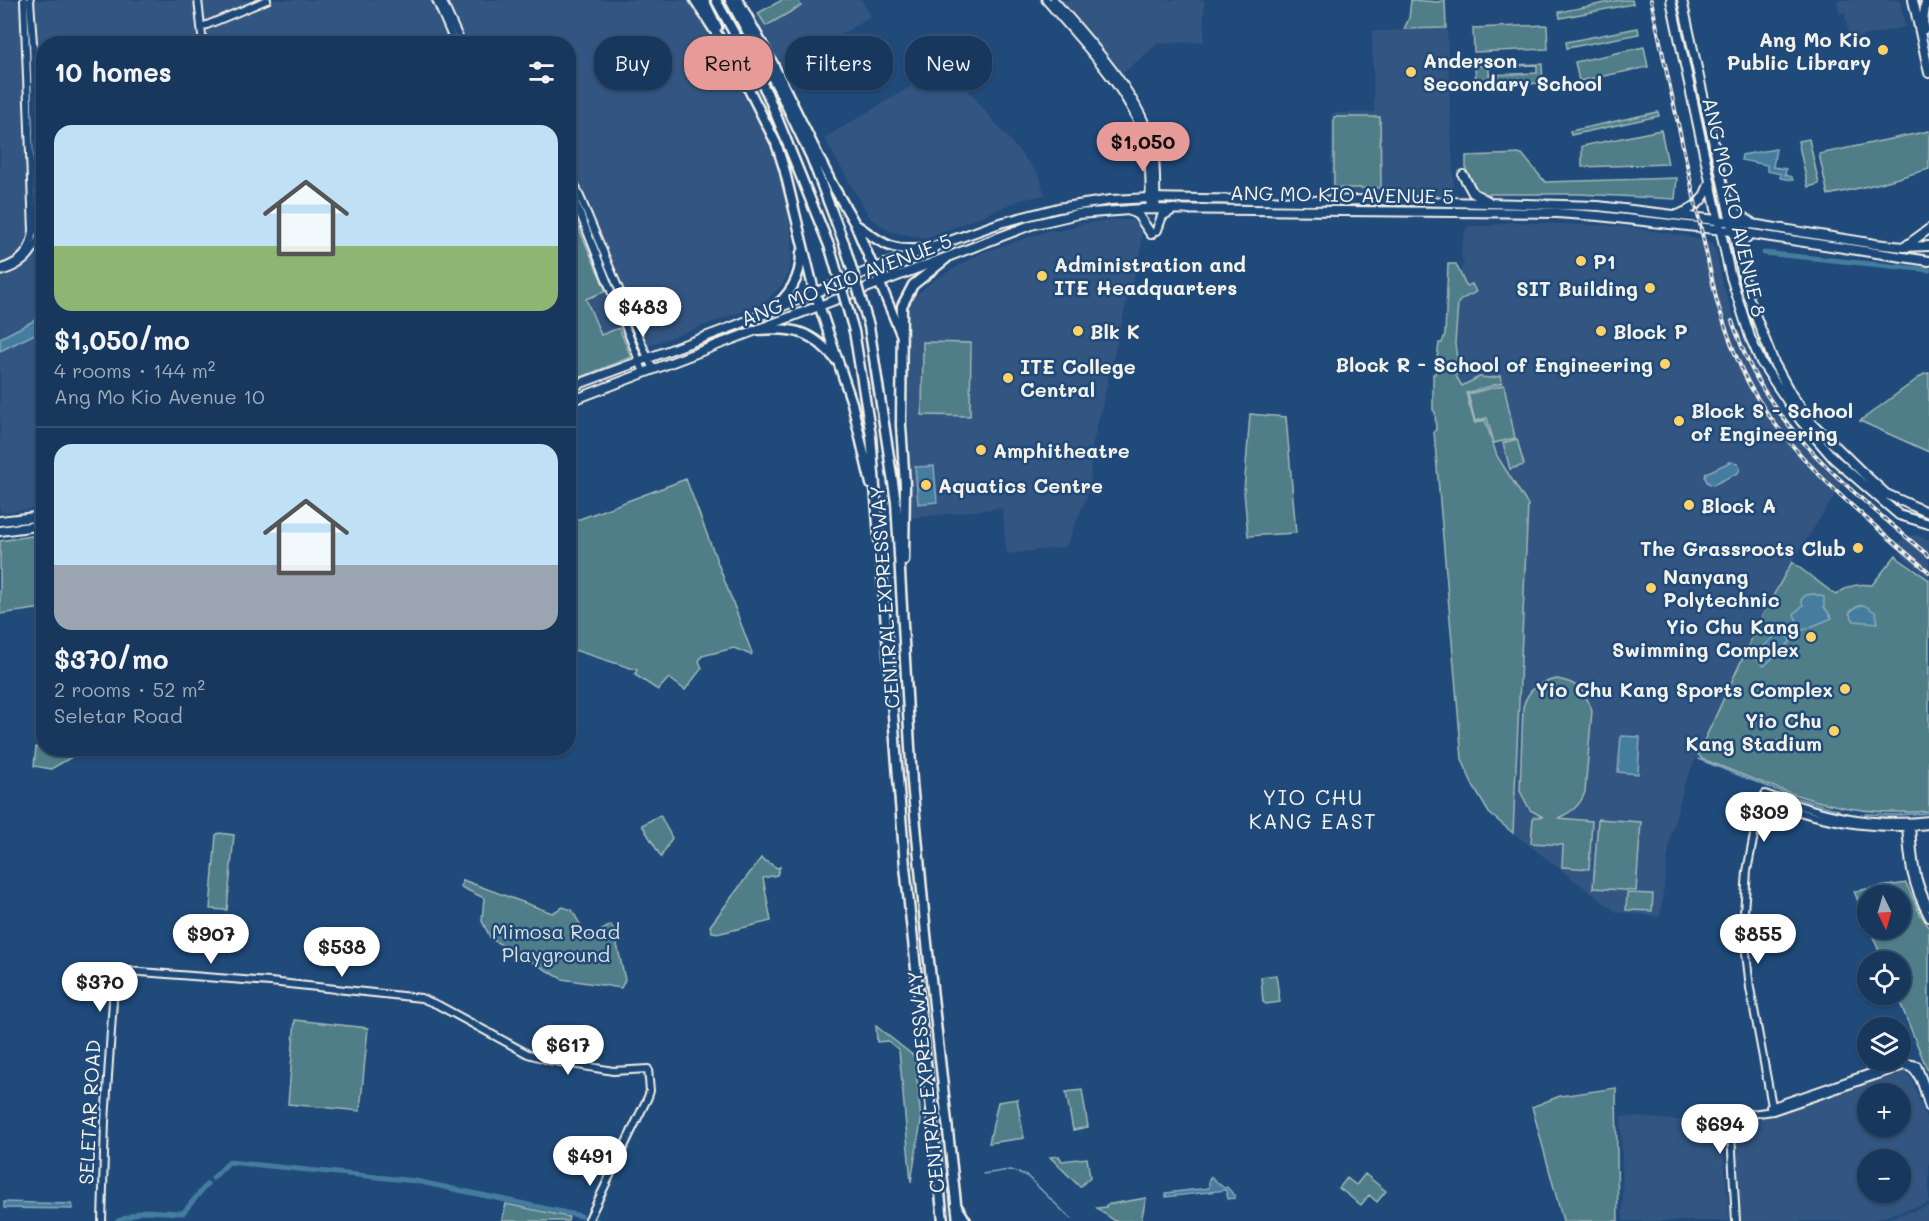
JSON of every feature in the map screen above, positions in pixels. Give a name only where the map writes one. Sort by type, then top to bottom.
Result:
[{"type":"highway","points":[[695,0],[720,36]]},
{"type":"highway","points":[[704,0],[721,36]]},
{"type":"highway","name":"CENTRAL EXPRESSWAY","points":[[716,0],[767,93],[830,248],[854,331],[871,436],[906,878],[943,1221]]},
{"type":"highway","name":"CENTRAL EXPRESSWAY","points":[[730,0],[778,88],[811,157],[844,243],[869,326],[896,502],[912,782],[957,1221]]},
{"type":"highway","points":[[738,0],[773,64],[827,175],[855,224],[901,334]]},
{"type":"highway","points":[[750,90],[776,143],[784,168],[815,293],[852,403],[874,500],[878,508]]},
{"type":"highway","points":[[855,224],[894,248],[903,250],[934,248]]},
{"type":"highway","points":[[769,312],[782,301],[796,280],[801,267],[800,237]]},
{"type":"highway","points":[[902,582],[905,527],[902,306],[913,285],[946,258]]},
{"type":"highway","points":[[759,330],[790,329],[809,335],[827,349],[840,365]]},
{"type":"highway","points":[[937,1221],[941,1205]]},
{"type":"highway","points":[[955,1205],[966,1221]]},
{"type":"main road","points":[[1046,0],[1124,94],[1135,113],[1147,149],[1153,199]]},
{"type":"main road","points":[[1054,0],[1128,91],[1140,111],[1153,146],[1153,208]]},
{"type":"main road","name":"ANG MO KIO AVENUE 8","points":[[1682,0],[1747,294],[1774,363],[1791,394],[1813,424],[1886,494],[1929,513]]},
{"type":"main road","points":[[1913,0],[1929,73]]},
{"type":"main road","points":[[1926,0],[1923,22],[1929,48]]},
{"type":"main road","name":"ANG MO KIO AVENUE 8","points":[[1672,1],[1720,230],[1736,294],[1761,362],[1794,413],[1834,459],[1899,515],[1929,524]]},
{"type":"main road","points":[[1463,175],[1473,193],[1492,203]]},
{"type":"main road","points":[[1678,214],[1696,207],[1706,196],[1710,181]]},
{"type":"main road","points":[[1724,190],[1732,208],[1758,225]]},
{"type":"main road","name":"ANG MO KIO AVENUE 5","points":[[576,385],[769,312],[874,268],[1000,223],[1058,208],[1111,200],[1598,206],[1730,221],[1875,244],[1903,247],[1929,246]]},
{"type":"main road","points":[[1307,201],[1304,205],[1307,211]]},
{"type":"main road","name":"ANG MO KIO AVENUE 5","points":[[576,399],[1031,225],[1078,214],[1153,208],[1557,213],[1732,231],[1929,261]]},
{"type":"main road","points":[[1128,209],[1138,215],[1154,232],[1162,216],[1175,209]]},
{"type":"main road","points":[[1702,228],[1715,237],[1725,250]]},
{"type":"main road","points":[[1903,247],[1911,244],[1929,229]]},
{"type":"main road","points":[[1737,253],[1743,241],[1751,234]]},
{"type":"main road","points":[[0,521],[36,517]]},
{"type":"main road","points":[[0,531],[36,526]]},
{"type":"street","points":[[0,270],[22,258],[28,251],[33,231],[24,0]]},
{"type":"street","points":[[30,0],[36,142]]},
{"type":"street","points":[[198,0],[202,36]]},
{"type":"street","points":[[202,27],[267,0]]},
{"type":"street","points":[[436,0],[452,36]]},
{"type":"street","points":[[442,0],[458,36]]},
{"type":"street","points":[[576,187],[653,370]]},
{"type":"street","points":[[576,204],[644,373]]},
{"type":"street","points":[[0,270],[15,268],[26,260],[36,242]]},
{"type":"street","points":[[643,344],[659,354]]},
{"type":"street","points":[[629,365],[633,377]]},
{"type":"street","points":[[1773,1108],[1750,988],[1743,926],[1747,871],[1764,797],[1848,819],[1929,825]]},
{"type":"street","points":[[1909,825],[1929,819]]},
{"type":"street","points":[[1909,825],[1919,889],[1929,907]]},
{"type":"street","points":[[1909,825],[1908,861],[1912,881],[1929,918]]},
{"type":"street","name":"SELETAR ROAD","points":[[102,1221],[105,1122],[115,970],[270,982],[421,998],[528,1054],[549,1060],[614,1071],[648,1069],[650,1084],[648,1097],[588,1221]]},
{"type":"street","points":[[1736,1221],[1730,1117],[1765,1111],[1902,1062],[1917,1065],[1929,1095]]},
{"type":"street","points":[[1773,1108],[1904,1066],[1916,1071],[1929,1108]]},
{"type":"shaded area","points":[[0,0],[692,0],[712,36],[684,36],[684,90],[741,90],[770,144],[780,170],[792,241],[791,264],[784,283],[763,304],[576,372],[576,36],[36,36],[36,508],[0,513]]},
{"type":"shaded area","points":[[782,0],[862,0],[871,17],[838,36],[785,36],[784,67],[773,48],[773,36],[766,36],[754,15]]},
{"type":"shaded area","points":[[1061,0],[1204,0],[1204,42],[1158,44],[1122,74]]},
{"type":"shaded area","points":[[1837,0],[1900,0],[1905,27],[1850,39],[1846,12],[1839,13]]},
{"type":"shaded area","name":"Anderson Secondary School","points":[[1447,29],[1454,195],[1331,192],[1332,113],[1374,112],[1372,31]]},
{"type":"shaded area","points":[[905,90],[968,90],[1039,175],[1045,195],[1021,200],[926,239],[891,232],[870,218],[824,138]]},
{"type":"shaded area","points":[[1776,149],[1773,167],[1786,169],[1785,175],[1792,177],[1793,180],[1780,178],[1781,174],[1767,171],[1767,165],[1741,160],[1742,155]]},
{"type":"shaded area","name":"ITE College Central","points":[[1134,220],[1142,234],[1141,253],[1126,305],[1092,448],[1090,489],[1066,547],[1007,554],[1002,508],[912,518],[906,317],[912,299],[932,281],[983,252],[1051,230],[1058,231],[1073,228],[1078,224]]},
{"type":"shaded area","name":"Nanyang Polytechnic","points":[[1509,222],[1620,226],[1687,236],[1712,244],[1716,251],[1724,287],[1737,327],[1756,368],[1789,422],[1816,454],[1844,481],[1792,562],[1763,614],[1685,782],[1671,835],[1660,917],[1616,912],[1513,833],[1528,505],[1451,387],[1453,300],[1464,259],[1461,258],[1462,252],[1460,252],[1466,229],[1468,226],[1490,226]]},
{"type":"shaded area","points":[[36,320],[36,333],[0,351],[0,338]]},
{"type":"shaded area","points":[[1730,462],[1738,463],[1740,469],[1738,473],[1713,485],[1708,483],[1705,478],[1706,473]]},
{"type":"shaded area","name":"Aquatics Centre","points":[[934,466],[937,502],[918,504],[915,467]]},
{"type":"shaded area","points":[[1916,535],[1929,540],[1929,579],[1903,557],[1899,549],[1899,543],[1905,536]]},
{"type":"shaded area","points":[[1814,594],[1824,597],[1824,607],[1832,618],[1801,631],[1794,614],[1803,605],[1801,600],[1806,595]]},
{"type":"shaded area","points":[[1864,605],[1876,613],[1878,623],[1854,621],[1849,613],[1856,607]]},
{"type":"shaded area","points":[[1781,630],[1791,641],[1764,666],[1754,656]]},
{"type":"shaded area","points":[[1621,736],[1640,737],[1638,774],[1618,772]]},
{"type":"shaded area","points":[[1896,1071],[1905,1071],[1912,1079],[1929,1127],[1929,1203],[1870,1221],[1741,1221],[1736,1132],[1738,1127],[1857,1085],[1857,1137],[1911,1137],[1911,1083],[1862,1083]]},
{"type":"shaded area","points":[[1621,1116],[1721,1123],[1730,1221],[1623,1221]]},
{"type":"shaded area","points":[[1211,1177],[1224,1188],[1227,1187],[1235,1198],[1228,1199],[1226,1190],[1166,1197],[1166,1193],[1209,1188]]},
{"type":"shaded area","points":[[4,1202],[72,1204],[72,1209],[4,1208]]},
{"type":"shaded area","points":[[1929,1206],[1929,1221],[1879,1221]]},
{"type":"green space","points":[[782,0],[798,0],[801,6],[766,26],[758,13]]},
{"type":"green space","points":[[1411,0],[1438,2],[1445,0],[1446,28],[1404,29],[1409,18]]},
{"type":"green space","points":[[1620,0],[1632,0],[1633,4],[1560,18],[1559,12]]},
{"type":"green space","points":[[1547,25],[1548,49],[1474,52],[1473,28]]},
{"type":"green space","points":[[1638,28],[1639,34],[1567,48],[1566,42]]},
{"type":"green space","points":[[1644,47],[1648,67],[1579,81],[1575,62]]},
{"type":"green space","points":[[1542,64],[1543,83],[1476,86],[1475,66]],"holes":[[[1537,65],[1537,73],[1489,75],[1489,67]]]},
{"type":"green space","points":[[1658,112],[1659,116],[1571,135],[1570,131]]},
{"type":"green space","points":[[1334,117],[1380,117],[1381,188],[1334,188]]},
{"type":"green space","points":[[1661,130],[1668,164],[1582,167],[1582,146]]},
{"type":"green space","points":[[1929,131],[1929,169],[1828,195],[1819,154]]},
{"type":"green space","points":[[1809,139],[1819,184],[1808,187],[1798,141]]},
{"type":"green space","points":[[1522,154],[1545,182],[1677,178],[1675,199],[1579,194],[1477,194],[1466,175],[1466,156]]},
{"type":"green space","points":[[576,221],[606,291],[586,299],[601,335],[619,328],[631,357],[576,379]]},
{"type":"green space","points":[[1448,264],[1456,264],[1466,286],[1472,284],[1476,292],[1458,303],[1455,344],[1458,365],[1456,376],[1462,386],[1479,377],[1500,376],[1502,383],[1466,393],[1475,423],[1485,420],[1497,456],[1528,505],[1513,833],[1489,813],[1473,786],[1462,759],[1434,432],[1436,429],[1435,412],[1433,410],[1433,374],[1435,374],[1439,343],[1442,343],[1445,334]]},
{"type":"green space","points":[[923,342],[971,343],[970,416],[922,415]]},
{"type":"green space","points":[[1929,373],[1929,452],[1860,421],[1924,374]]},
{"type":"green space","points":[[1504,385],[1515,438],[1494,443],[1487,418],[1475,421],[1468,394]]},
{"type":"green space","points":[[1250,414],[1286,417],[1296,533],[1248,536],[1244,491]]},
{"type":"green space","points":[[1517,439],[1524,465],[1510,469],[1503,443]]},
{"type":"green space","points":[[686,479],[751,655],[734,648],[702,656],[699,661],[702,668],[685,690],[669,678],[658,690],[635,675],[637,670],[576,651],[576,520]]},
{"type":"green space","points":[[36,536],[36,609],[0,614],[0,541]]},
{"type":"green space","name":"Yio Chu Kang Sports Complex","points":[[1896,555],[1929,580],[1929,811],[1867,811],[1812,800],[1702,759],[1698,754],[1763,614],[1792,562],[1836,595],[1852,586],[1872,585]]},
{"type":"green space","points":[[1557,679],[1575,685],[1592,710],[1585,792],[1575,808],[1558,818],[1592,821],[1589,869],[1562,867],[1563,845],[1531,843],[1533,817],[1543,817],[1530,810],[1520,791],[1523,707],[1528,695],[1535,687]]},
{"type":"green space","points":[[36,747],[36,756],[74,756],[51,769],[34,766]]},
{"type":"green space","points":[[660,815],[672,838],[661,857],[642,825]]},
{"type":"green space","points":[[1598,819],[1641,822],[1636,891],[1593,888]]},
{"type":"green space","points":[[219,833],[234,835],[227,910],[210,909],[216,835]]},
{"type":"green space","points":[[761,858],[777,868],[780,867],[777,875],[763,878],[771,921],[721,933],[712,932],[710,926]]},
{"type":"green space","name":"Mimosa Road Playground","points":[[463,880],[552,913],[563,907],[572,910],[588,938],[611,925],[625,980],[621,988],[562,979],[491,939],[482,921],[484,898],[461,887]]},
{"type":"green space","points":[[1627,893],[1653,894],[1652,911],[1626,910]]},
{"type":"green space","points":[[1911,894],[1929,927],[1929,1074],[1911,1030],[1911,1017],[1906,1017],[1901,1005],[1911,1005],[1911,951],[1879,951],[1874,939],[1911,939]]},
{"type":"green space","points":[[1276,975],[1280,1002],[1266,1004],[1263,1002],[1261,977]]},
{"type":"green space","points":[[295,1020],[368,1028],[360,1111],[288,1104]]},
{"type":"green space","points":[[876,1026],[915,1057],[921,1121],[911,1182],[899,1050],[888,1041],[877,1042]]},
{"type":"green space","points":[[1616,1088],[1618,1221],[1563,1221],[1532,1107],[1560,1096]]},
{"type":"green space","points":[[1082,1090],[1088,1127],[1073,1130],[1066,1092]]},
{"type":"green space","points":[[1017,1099],[1024,1138],[989,1143],[998,1102]]},
{"type":"green space","points":[[1059,1156],[1062,1161],[1087,1158],[1090,1177],[1080,1187],[1050,1157]]},
{"type":"green space","points":[[1365,1174],[1386,1191],[1377,1202],[1369,1195],[1361,1205],[1339,1188],[1347,1178],[1356,1185]]},
{"type":"green space","points":[[1146,1198],[1141,1221],[1115,1221],[1097,1208],[1106,1207],[1106,1205]]},
{"type":"green space","points":[[506,1204],[569,1217],[568,1221],[502,1221]]},
{"type":"waterway","points":[[1764,253],[1929,270]]},
{"type":"waterway","points":[[1698,759],[1794,797],[1839,810]]},
{"type":"waterway","points":[[1865,814],[1929,813]]},
{"type":"waterway","points":[[213,1178],[229,1162],[416,1181],[581,1216]]},
{"type":"waterway","points":[[983,1174],[1010,1170],[1027,1176],[1071,1219]]},
{"type":"waterway","points":[[118,1221],[143,1211],[183,1213],[207,1184]]},
{"type":"railway","points":[[1651,0],[1717,302],[1742,370],[1770,418],[1811,466],[1857,510],[1929,572]]},
{"type":"railway","points":[[1732,321],[1746,357],[1781,416],[1841,480],[1929,556]]},
{"type":"place","name":"Ang Mo Kio Public Library","points":[[1883,50]]},
{"type":"place","name":"Anderson Secondary School","points":[[1411,72]]},
{"type":"place","name":"P1","points":[[1581,261]]},
{"type":"place","name":"Administration and ITE Headquarters","points":[[1042,276]]},
{"type":"place","name":"SIT Building","points":[[1650,288]]},
{"type":"place","name":"Blk K","points":[[1078,331]]},
{"type":"place","name":"Block P","points":[[1601,331]]},
{"type":"place","name":"Block R - School of Engineering","points":[[1665,364]]},
{"type":"place","name":"ITE College Central","points":[[1008,378]]},
{"type":"place","name":"Block S - School of Engineering","points":[[1679,421]]},
{"type":"place","name":"Amphitheatre","points":[[981,450]]},
{"type":"place","name":"Aquatics Centre","points":[[926,485]]},
{"type":"place","name":"Block A","points":[[1689,505]]},
{"type":"place","name":"The Grassroots Club","points":[[1858,548]]},
{"type":"place","name":"Nanyang Polytechnic","points":[[1651,588]]},
{"type":"place","name":"Yio Chu Kang Swimming Complex","points":[[1811,637]]},
{"type":"place","name":"Yio Chu Kang Sports Complex","points":[[1845,689]]},
{"type":"place","name":"Yio Chu Kang Stadium","points":[[1834,731]]},
{"type":"district","name":"YIO CHU KANG EAST","points":[[1313,808]]}]
